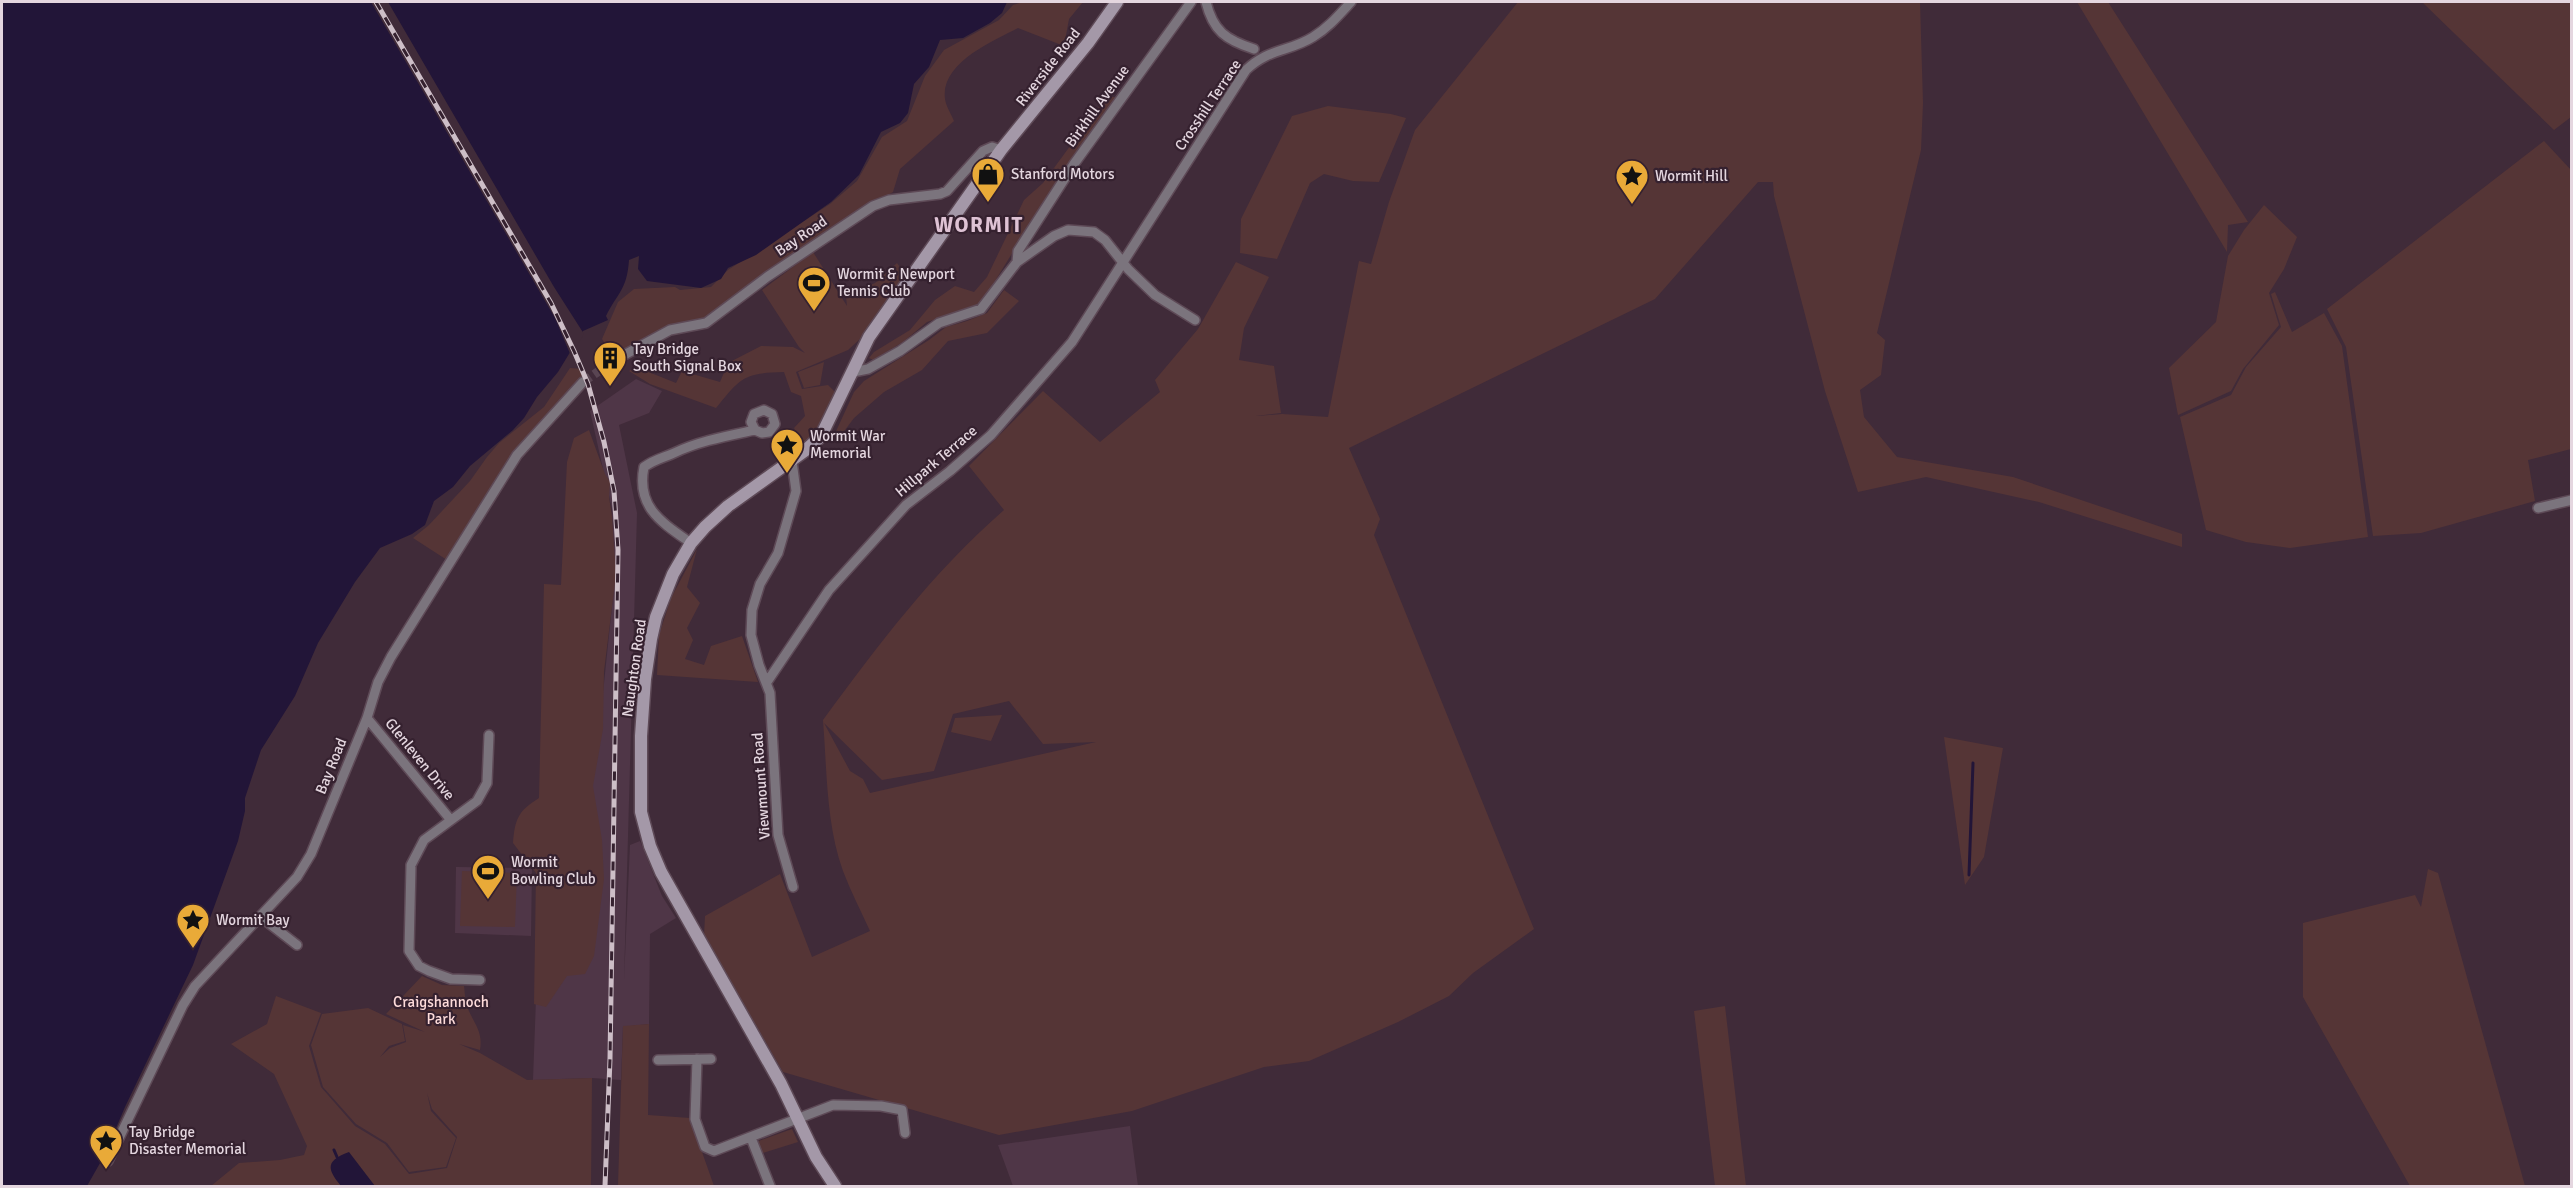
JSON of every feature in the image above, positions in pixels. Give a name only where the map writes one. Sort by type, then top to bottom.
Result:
[{"type":"main road","name":"Riverside Road","points":[[1001,150],[1088,43],[1117,2]]},
{"type":"main road","name":"Naughton Road","points":[[836,1186],[816,1157],[801,1124],[661,872],[650,846],[641,812],[643,698],[651,639],[663,596],[691,543],[728,506],[792,461],[821,436],[869,337],[1001,150]]},
{"type":"street","name":"Birkhill Avenue","points":[[1017,262],[1018,251],[1074,164],[1191,2]]},
{"type":"street","points":[[1206,2],[1220,33],[1233,42],[1254,49]]},
{"type":"street","name":"Crosshill Terrace","points":[[1123,263],[1246,70],[1258,59],[1268,54],[1312,38],[1328,27],[1351,2]]},
{"type":"street","name":"Bay Road","points":[[615,360],[670,330],[706,323],[767,277],[873,206],[889,200],[940,194],[947,190],[983,151],[992,147],[1001,150]]},
{"type":"street","points":[[856,366],[868,369],[939,323],[981,309],[1017,262],[1054,236],[1068,230],[1094,232],[1105,240],[1123,263],[1155,295],[1195,320]]},
{"type":"street","name":"Hillpark Terrace","points":[[766,682],[829,590],[906,505],[991,435],[1052,366],[1072,342],[1123,263]]},
{"type":"street","name":"Bay Road","points":[[108,1161],[183,1005],[195,986],[297,877],[311,854],[367,718],[378,682],[391,657],[517,455],[583,382]]},
{"type":"street","points":[[691,543],[661,522],[646,502],[641,484],[644,466],[656,458],[672,454],[688,445],[755,430]]},
{"type":"street","name":"Viewmount Road","points":[[792,461],[796,491],[778,552],[760,584],[752,609],[751,635],[771,703],[778,836],[793,887]]},
{"type":"street","points":[[2538,508],[2571,500]]},
{"type":"street","name":"Glenleven Drive","points":[[367,718],[450,819]]},
{"type":"street","points":[[480,980],[451,979],[429,971],[418,966],[409,951],[411,865],[424,840],[477,801],[487,783],[489,735]]},
{"type":"street","points":[[261,917],[297,945]]},
{"type":"street","points":[[697,1059],[695,1119],[705,1147],[714,1151],[801,1124],[833,1105],[881,1106],[902,1110],[905,1133]]},
{"type":"street","points":[[658,1060],[711,1059]]},
{"type":"street","points":[[751,1138],[771,1186]]},
{"type":"shaded area","points":[[2,2],[1007,2],[1002,13],[990,23],[963,38],[940,40],[929,67],[914,84],[908,113],[900,123],[881,132],[859,175],[831,202],[756,255],[728,268],[721,279],[701,288],[647,281],[638,269],[639,256],[629,260],[624,285],[606,316],[608,320],[583,331],[558,372],[537,397],[524,418],[470,466],[453,487],[434,501],[425,525],[412,534],[380,548],[355,582],[318,643],[295,696],[261,750],[245,798],[245,811],[238,841],[193,965],[104,1156],[87,1186],[2,1186]]},
{"type":"shaded area","points":[[636,379],[662,391],[649,413],[619,425],[637,513],[624,980],[630,845],[640,841],[662,896],[676,918],[650,934],[649,1024],[623,1027],[621,1080],[592,1078],[533,1080],[536,999],[597,751],[615,577],[612,509],[590,411]]},
{"type":"shaded area","points":[[456,867],[532,868],[531,936],[455,933]]},
{"type":"shaded area","points":[[1130,1126],[1138,1186],[1013,1186],[998,1145]]},
{"type":"shaded area","points":[[349,1152],[375,1186],[341,1186],[336,1180],[331,1170],[332,1162]]},
{"type":"green space","points":[[1023,2],[1083,2],[1069,19],[1064,46],[1018,28],[970,55],[959,64],[946,86],[945,99],[954,121],[900,169],[893,192],[835,227],[709,317],[699,322],[675,323],[614,357],[602,339],[618,302],[634,289],[675,287],[680,290],[711,287],[728,270],[830,204],[857,181],[882,137],[907,121],[925,76],[944,50],[999,20],[1013,5]]},
{"type":"green space","points":[[1518,2],[1920,2],[1923,103],[1921,150],[1877,333],[1885,340],[1881,375],[1860,390],[1864,417],[1897,457],[2013,477],[2182,534],[2182,547],[2039,502],[1926,477],[1858,492],[1825,391],[1774,196],[1773,182],[1758,182],[1655,299],[1349,448],[1380,519],[1374,535],[1534,929],[1473,973],[1449,996],[1398,1022],[1309,1061],[1264,1067],[1132,1111],[999,1135],[783,1072],[704,936],[705,916],[780,874],[812,957],[870,931],[837,853],[828,797],[823,720],[907,610],[953,559],[1004,510],[969,466],[1043,391],[1100,442],[1160,392],[1155,380],[1198,329],[1236,262],[1269,277],[1244,328],[1239,360],[1274,366],[1281,413],[1256,416],[1282,414],[1328,417],[1359,261],[1371,264],[1389,202],[1415,130]],"holes":[[[1009,701],[1043,744],[1096,742],[870,793],[863,779],[850,771],[824,723],[882,780],[934,771],[953,714]]]},
{"type":"green space","points":[[2077,2],[2108,2],[2248,222],[2228,225],[2227,252]]},
{"type":"green space","points":[[2422,2],[2571,2],[2571,117],[2554,130]]},
{"type":"green space","points":[[1106,97],[1119,97],[1035,216],[984,299],[973,307],[927,322],[903,342],[873,360],[869,358],[874,352],[910,330],[935,300],[955,286],[974,292],[987,277],[1024,200],[1043,183]]},
{"type":"green space","points":[[1328,106],[1406,118],[1379,182],[1353,181],[1324,174],[1310,183],[1277,259],[1240,253],[1241,219],[1292,116]]},
{"type":"green space","points":[[2544,141],[2571,170],[2571,449],[2528,460],[2535,501],[2421,533],[2373,536],[2346,347],[2327,309]]},
{"type":"green space","points":[[2264,205],[2297,237],[2284,269],[2269,293],[2279,325],[2243,369],[2231,391],[2178,415],[2169,368],[2216,322],[2228,256],[2244,230]]},
{"type":"green space","points":[[813,252],[847,306],[846,296],[875,283],[897,263],[905,274],[859,340],[848,350],[796,372],[802,389],[828,385],[836,393],[819,430],[803,445],[794,428],[805,416],[801,396],[791,392],[784,372],[760,374],[744,379],[716,408],[650,384],[629,371],[636,367],[676,383],[682,371],[720,382],[728,363],[761,346],[793,347],[805,353],[762,290]]},
{"type":"green space","points":[[1004,290],[1019,301],[987,333],[948,341],[922,370],[884,392],[854,418],[839,438],[832,440],[854,392],[864,381],[946,327],[987,313]]},
{"type":"green space","points":[[2275,292],[2292,332],[2324,313],[2342,346],[2368,537],[2290,548],[2246,542],[2206,530],[2180,417],[2231,395],[2246,367],[2281,327],[2271,294]]},
{"type":"green space","points":[[824,362],[820,385],[804,388],[798,372]]},
{"type":"green space","points":[[570,368],[583,369],[585,376],[516,452],[447,560],[413,538],[429,525],[470,481],[499,443],[544,407]]},
{"type":"green space","points":[[589,430],[610,482],[609,497],[616,575],[604,671],[603,729],[593,786],[602,840],[604,879],[594,956],[585,974],[567,976],[546,1007],[534,1004],[536,873],[513,843],[519,816],[526,807],[539,798],[544,584],[561,585],[567,462],[574,438]]},
{"type":"green space","points":[[697,549],[687,587],[700,603],[687,628],[693,640],[685,659],[704,665],[711,646],[742,636],[758,682],[657,675],[659,635],[671,598]]},
{"type":"green space","points":[[1002,715],[991,741],[951,732],[955,718]]},
{"type":"green space","points":[[1944,737],[2003,748],[1984,857],[1965,885]]},
{"type":"green space","points":[[2428,869],[2438,873],[2525,1186],[2410,1186],[2303,997],[2303,923],[2415,895],[2421,907]]},
{"type":"green space","name":"Wormit Bowling Club","points":[[462,871],[517,873],[515,927],[460,926]]},
{"type":"green space","name":"Craigshannoch Park","points":[[422,976],[442,985],[464,986],[467,1007],[478,1029],[481,1044],[480,1050],[459,1044],[480,1053],[527,1080],[592,1078],[591,1186],[211,1186],[239,1163],[280,1160],[304,1155],[307,1146],[274,1074],[231,1044],[267,1024],[276,996],[321,1013],[309,1046],[321,1087],[355,1126],[385,1144],[409,1174],[447,1168],[457,1137],[432,1109],[427,1093],[431,1111],[456,1138],[446,1167],[409,1172],[387,1143],[356,1124],[323,1087],[311,1045],[322,1014],[368,1008],[402,1024],[405,1041],[389,1046],[380,1057],[390,1048],[406,1042],[403,1025],[425,1032],[386,1014]]},
{"type":"green space","points":[[1725,1006],[1746,1186],[1715,1186],[1694,1011]]},
{"type":"green space","points":[[649,1024],[648,1115],[690,1118],[714,1186],[618,1186],[623,1026]]},
{"type":"green space","points":[[792,1129],[798,1142],[760,1154],[756,1142]]},
{"type":"pier","points":[[371,2],[388,2],[554,287],[584,334],[571,356],[555,318]]},
{"type":"waterway","points":[[1969,875],[1973,763]]},
{"type":"waterway","points":[[334,1150],[337,1157]]},
{"type":"tunnel","points":[[583,382],[615,360]]},
{"type":"railway","points":[[376,2],[551,303],[588,384],[604,442],[614,491],[618,550],[610,1059],[605,1186]]},
{"type":"place","name":"Stanford Motors","points":[[988,203]]},
{"type":"place","name":"Wormit Hill","points":[[1632,205]]},
{"type":"place","name":"Wormit & Newport Tennis Club","points":[[814,312]]},
{"type":"place","name":"Tay Bridge South Signal Box","points":[[610,387]]},
{"type":"place","name":"Wormit War Memorial","points":[[787,474]]},
{"type":"place","name":"Wormit Bowling Club","points":[[488,900]]},
{"type":"place","name":"Wormit Bay","points":[[193,949]]},
{"type":"place","name":"Tay Bridge Disaster Memorial","points":[[106,1170]]},
{"type":"district","name":"WORMIT","points":[[979,225]]}]
